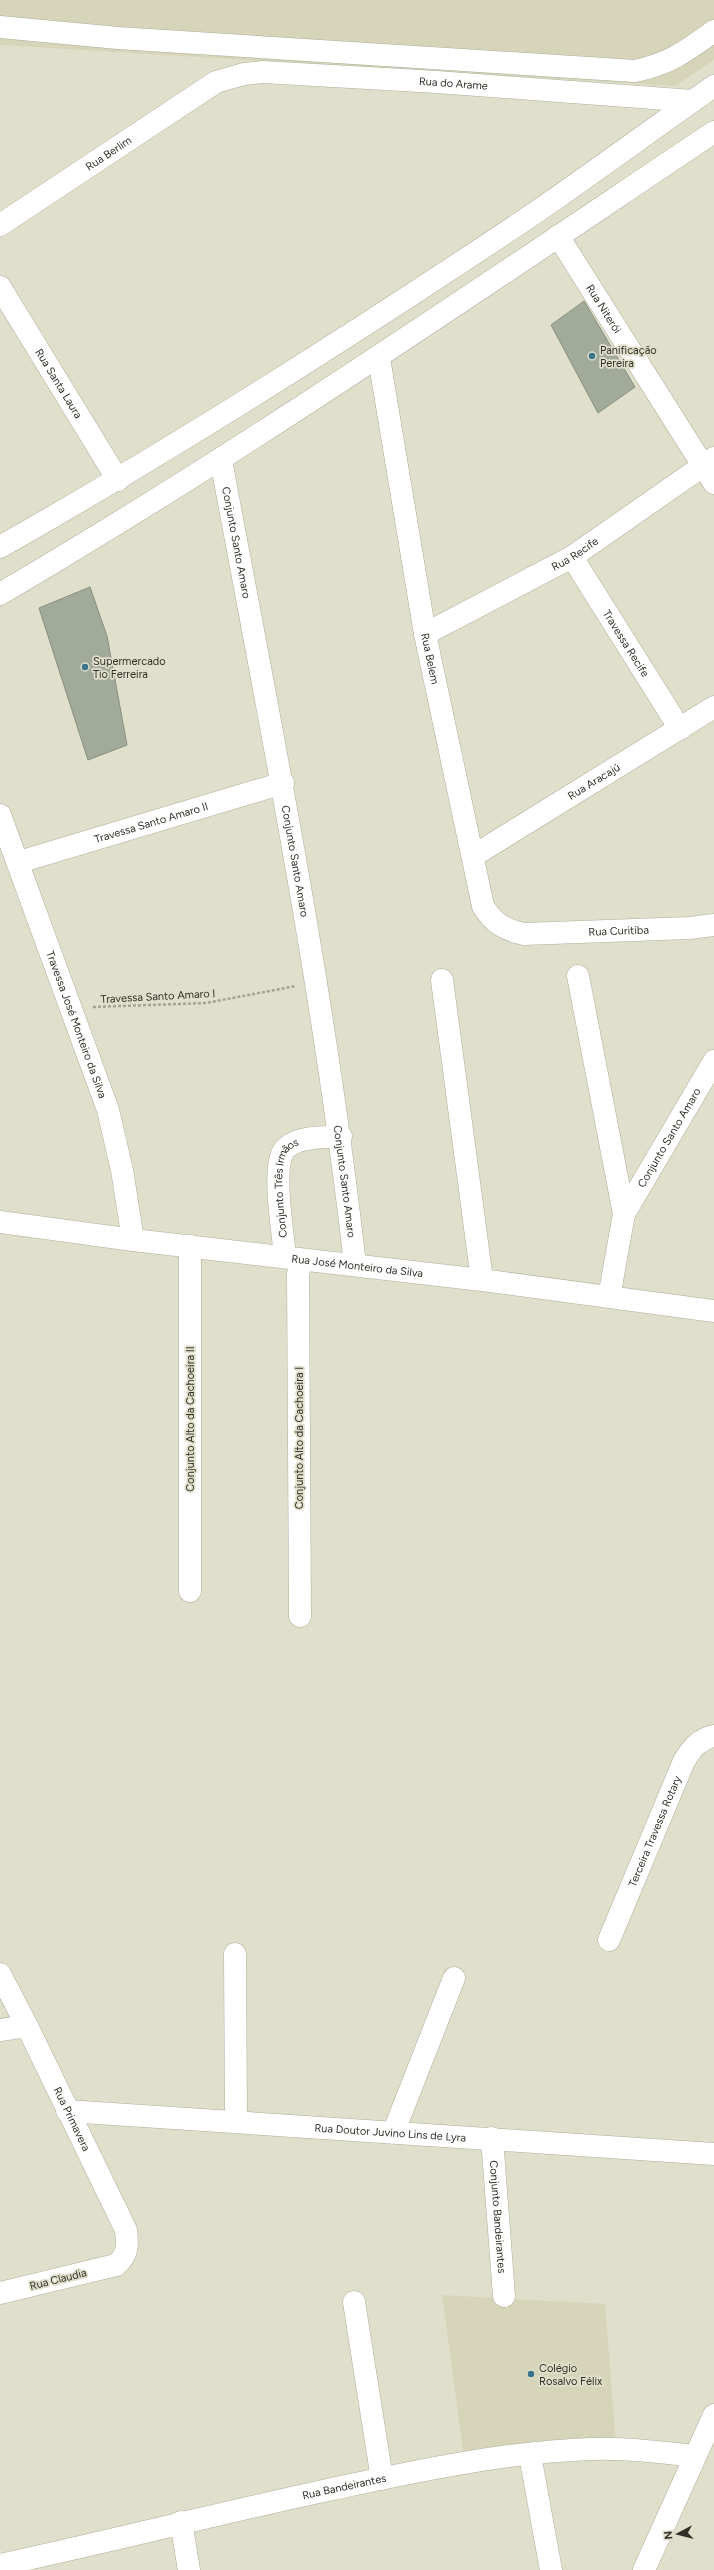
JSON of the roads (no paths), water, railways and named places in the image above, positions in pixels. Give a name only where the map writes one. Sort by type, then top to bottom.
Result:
[{"type":"main road","points":[[0,27],[118,38],[635,71],[662,65],[680,56],[714,31]]},
{"type":"main road","name":"Rua do Arame","points":[[216,82],[244,74],[271,73],[437,82],[693,101]]},
{"type":"main road","name":"Rua Berlim","points":[[0,225],[216,82]]},
{"type":"main road","points":[[2,541],[118,480],[298,368],[521,222],[714,86]]},
{"type":"main road","points":[[0,594],[221,460],[379,358],[714,132]]},
{"type":"main road","name":"Rua Niterói","points":[[558,236],[708,461],[714,483]]},
{"type":"main road","name":"Rua Santa Laura","points":[[0,287],[118,480]]},
{"type":"main road","name":"Rua Belem","points":[[379,358],[425,634],[483,906],[490,918],[510,931],[524,934]]},
{"type":"main road","name":"Conjunto Santo Amaro","points":[[221,460],[283,783],[341,1136],[355,1265]]},
{"type":"main road","name":"Rua Recife","points":[[425,634],[572,557],[708,461]]},
{"type":"main road","name":"Travessa Recife","points":[[572,557],[680,729]]},
{"type":"main road","name":"Rua Aracajú","points":[[473,856],[714,707]]},
{"type":"main road","name":"Travessa Santo Amaro II","points":[[19,862],[283,783]]},
{"type":"main road","name":"Travessa José Monteiro da Silva","points":[[0,815],[19,862],[108,1110],[122,1170],[133,1240]]},
{"type":"main road","name":"Rua Curitiba","points":[[524,934],[690,928],[714,925]]},
{"type":"main road","name":"Conjunto Santo Amaro","points":[[578,976],[624,1214]]},
{"type":"main road","points":[[442,980],[482,1280]]},
{"type":"main road","name":"Conjunto Santo Amaro","points":[[609,1297],[624,1214],[714,1061]]},
{"type":"main road","name":"Conjunto Três Irmãos","points":[[293,1258],[280,1192],[279,1165],[282,1152],[291,1144],[306,1140],[341,1136]]},
{"type":"main road","name":"Rua José Monteiro da Silva","points":[[0,1222],[133,1240],[482,1280],[714,1311]]},
{"type":"main road","name":"Conjunto Alto da Cachoeira II","points":[[190,1246],[190,1591]]},
{"type":"main road","name":"Conjunto Alto da Cachoeira I","points":[[293,1258],[298,1274],[300,1616]]},
{"type":"main road","name":"Terceira Travessa Rotary","points":[[609,1940],[684,1761],[691,1748],[699,1741],[714,1736]]},
{"type":"main road","points":[[235,1954],[236,2120]]},
{"type":"main road","name":"Rua Primavera","points":[[0,1974],[28,2026],[67,2111],[126,2230],[126,2252],[116,2265]]},
{"type":"main road","points":[[394,2131],[454,1978]]},
{"type":"main road","points":[[0,2030],[28,2026]]},
{"type":"main road","name":"Rua Doutor Juvino Lins de Lyra","points":[[67,2111],[236,2120],[714,2154]]},
{"type":"main road","name":"Conjunto Bandeirantes","points":[[492,2138],[504,2296]]},
{"type":"main road","name":"Rua Claudia","points":[[0,2293],[116,2265]]},
{"type":"main road","points":[[354,2302],[382,2479]]},
{"type":"main road","points":[[644,2570],[694,2456],[714,2415]]},
{"type":"main road","name":"Rua Bandeirantes","points":[[0,2565],[42,2563],[181,2522],[382,2479],[503,2457],[592,2450],[647,2451],[694,2456]]},
{"type":"main road","points":[[530,2455],[551,2570]]},
{"type":"main road","points":[[181,2522],[189,2570]]},
{"type":"place","name":"Panificação Pereira","points":[[592,356]]},
{"type":"place","name":"Supermercado Tio Ferreira","points":[[85,667]]},
{"type":"place","name":"Colégio Rosalvo Félix","points":[[531,2374]]}]
